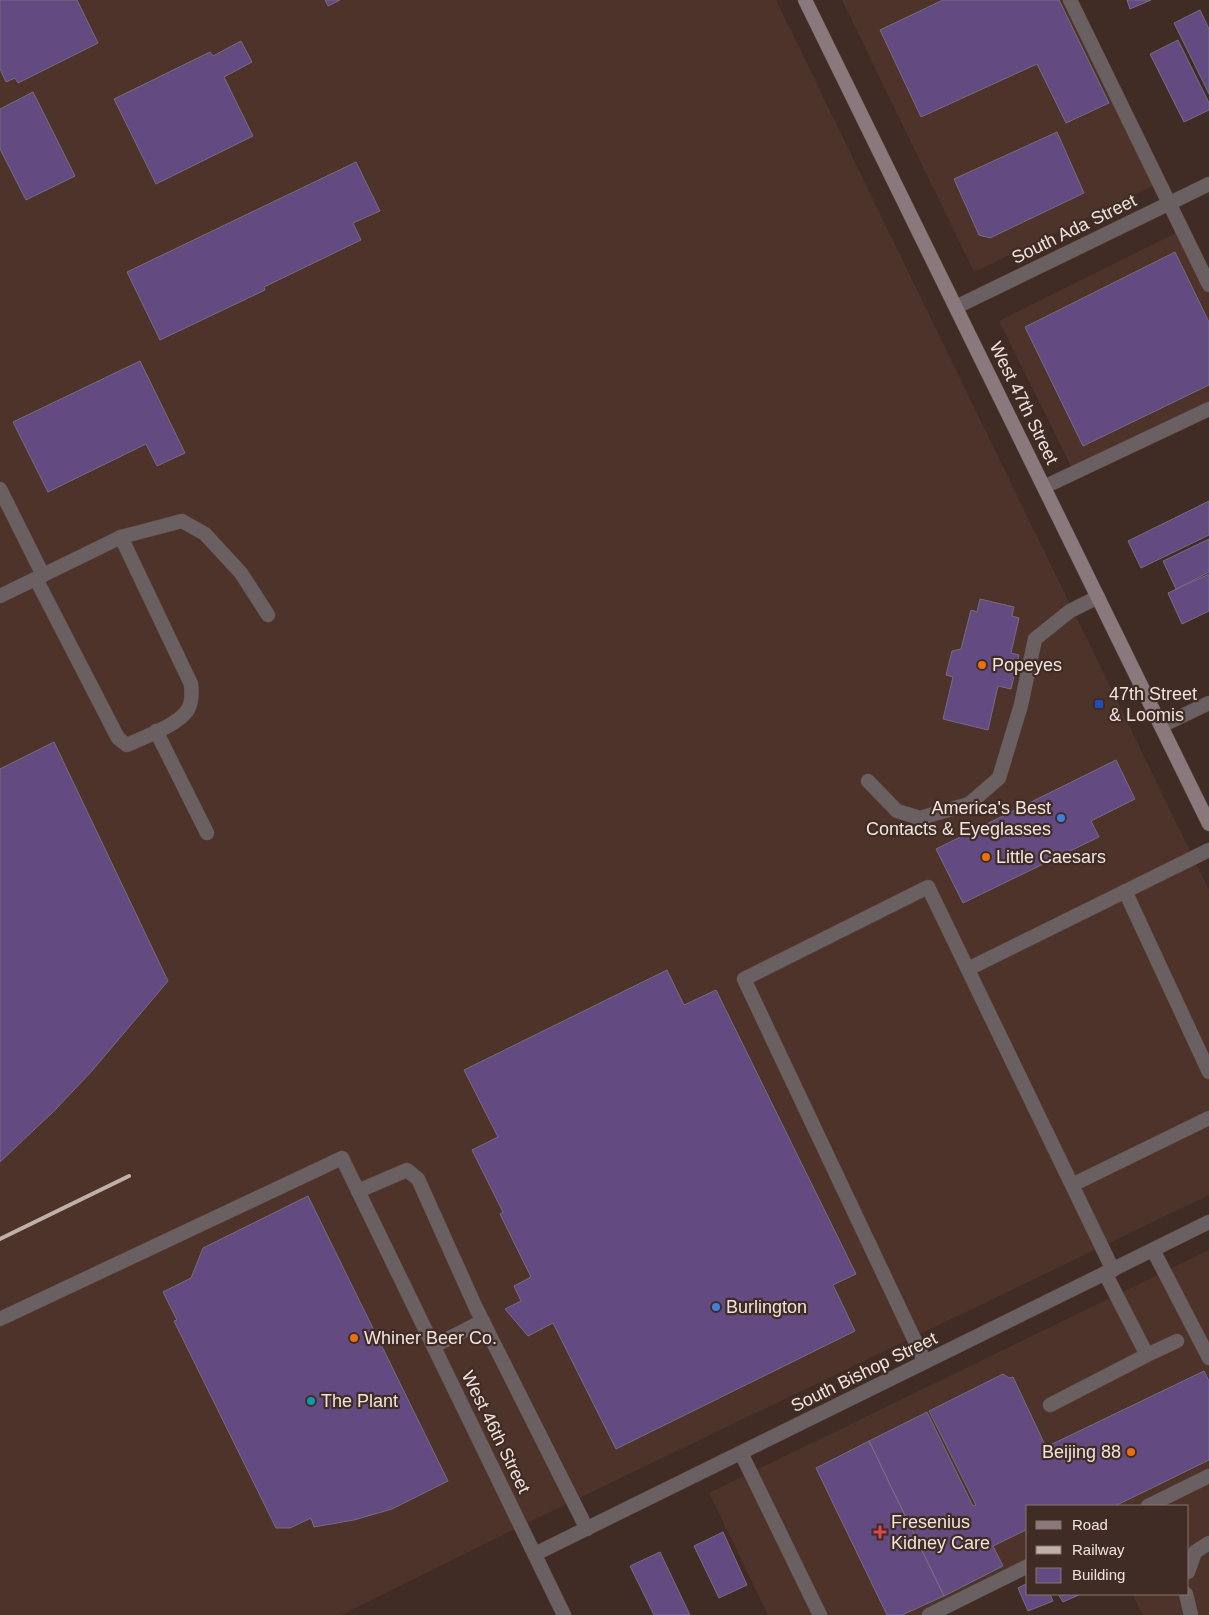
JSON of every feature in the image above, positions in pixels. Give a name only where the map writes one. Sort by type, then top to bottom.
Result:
[{"type":"main road","name":"West 47th Street","points":[[805,0],[1209,824]]},
{"type":"street","points":[[1070,0],[1209,285]]},
{"type":"street","name":"South Ada Street","points":[[956,307],[1209,184]]},
{"type":"street","points":[[1044,487],[1209,409]]},
{"type":"street","points":[[0,489],[39,577],[118,738],[127,745],[176,721],[188,711],[192,694],[191,684],[121,537]]},
{"type":"street","points":[[0,596],[121,537],[182,521],[205,534],[235,566],[268,615]]},
{"type":"street","points":[[868,781],[897,811],[920,818],[969,804],[999,778],[1021,705],[1035,639],[1070,612],[1098,597]]},
{"type":"street","points":[[1161,726],[1209,703]]},
{"type":"street","points":[[156,731],[207,833]]},
{"type":"street","points":[[968,969],[1209,850]]},
{"type":"street","points":[[925,1362],[744,980],[928,887],[1072,1185],[1147,1355]]},
{"type":"street","points":[[1126,891],[1209,1072]]},
{"type":"street","points":[[1072,1185],[1209,1118]]},
{"type":"street","name":"West 46th Street","points":[[0,1319],[342,1158],[564,1615]]},
{"type":"street","points":[[358,1191],[407,1170],[418,1179],[483,1320],[587,1529]]},
{"type":"street","name":"South Bishop Street","points":[[535,1554],[1209,1222]]},
{"type":"street","points":[[1153,1250],[1207,1349]]},
{"type":"street","points":[[434,1346],[483,1320]]},
{"type":"street","points":[[1050,1405],[1177,1341]]},
{"type":"street","points":[[741,1453],[820,1615]]},
{"type":"street","points":[[1150,1505],[1209,1476]]},
{"type":"street","points":[[1189,1569],[1195,1552],[1209,1543]]},
{"type":"street","points":[[929,1615],[1026,1567]]},
{"type":"street","points":[[1186,1595],[1191,1615]]},
{"type":"shaded area","points":[[0,0],[776,0],[1209,890],[1209,1195],[521,1526],[341,1615],[0,1615]]},
{"type":"shaded area","points":[[842,0],[1070,0],[1159,183],[974,272]]},
{"type":"shaded area","points":[[1182,230],[1209,285],[1209,409],[1074,472],[999,321]]},
{"type":"shaded area","points":[[1209,1250],[1209,1615],[1143,1615],[1133,1595],[1189,1595],[1189,1505],[1026,1505],[1026,1567],[929,1615],[768,1615],[709,1493]]},
{"type":"building","points":[[0,0],[77,0],[98,43],[18,83],[15,78],[6,82],[0,69]]},
{"type":"building","points":[[325,0],[340,0],[328,6]]},
{"type":"building","points":[[943,0],[1059,0],[1109,103],[1066,123],[1037,64],[921,117],[880,30]]},
{"type":"building","points":[[1127,0],[1151,0],[1130,9]]},
{"type":"building","points":[[1200,10],[1209,29],[1209,94],[1174,23]]},
{"type":"building","points":[[1178,40],[1209,103],[1209,110],[1184,122],[1150,54]]},
{"type":"building","points":[[241,41],[252,62],[224,77],[253,136],[156,184],[114,99],[210,52],[213,56]]},
{"type":"building","points":[[33,92],[75,176],[26,200],[0,149],[0,109]]},
{"type":"building","points":[[1057,132],[1084,193],[990,238],[979,235],[954,179]]},
{"type":"building","points":[[356,162],[380,211],[353,223],[361,240],[264,287],[265,290],[160,340],[127,272]]},
{"type":"building","points":[[1175,252],[1209,322],[1209,385],[1083,446],[1025,327]]},
{"type":"building","points":[[140,361],[185,453],[157,466],[146,444],[48,492],[13,422]]},
{"type":"building","points":[[1209,501],[1209,535],[1141,568],[1128,541]]},
{"type":"building","points":[[1209,539],[1209,572],[1176,589],[1163,561]]},
{"type":"building","points":[[1209,574],[1209,611],[1182,624],[1168,593]]},
{"type":"building","name":"Popeyes","points":[[980,599],[1014,607],[1012,616],[1019,618],[1011,653],[1019,655],[1011,689],[998,686],[988,730],[943,719],[953,677],[946,675],[952,651],[961,649],[971,610],[977,612]]},
{"type":"building","points":[[54,742],[168,981],[91,1072],[54,1111],[0,1162],[0,769]]},
{"type":"building","points":[[1116,760],[1135,799],[1091,821],[1099,837],[963,903],[936,849]]},
{"type":"building","points":[[667,970],[684,1005],[716,990],[856,1274],[833,1285],[855,1331],[616,1449],[553,1323],[528,1336],[505,1309],[521,1301],[514,1286],[531,1277],[500,1214],[503,1212],[472,1150],[498,1137],[464,1070]]},
{"type":"building","name":"The Plant","points":[[308,1196],[448,1481],[392,1509],[354,1520],[314,1527],[311,1518],[290,1528],[276,1528],[174,1321],[177,1320],[163,1292],[191,1278],[203,1248]]},
{"type":"building","points":[[1204,1371],[1209,1381],[1209,1460],[1117,1505],[1026,1505],[1026,1530],[993,1546],[1003,1566],[944,1596],[869,1441],[927,1412],[973,1506],[976,1505],[929,1411],[1003,1374],[1009,1378],[1013,1377],[1046,1447]]},
{"type":"building","name":"Fresenius Kidney Care","points":[[869,1441],[944,1596],[902,1615],[887,1615],[816,1468]]},
{"type":"building","points":[[723,1532],[747,1585],[719,1598],[694,1546]]},
{"type":"building","points":[[660,1552],[690,1615],[654,1615],[630,1566]]},
{"type":"building","points":[[1026,1584],[1026,1595],[1050,1595],[1053,1601],[1028,1611],[1018,1588]]},
{"type":"building","points":[[1059,1595],[1079,1595],[1063,1602]]},
{"type":"railway","points":[[0,1239],[129,1176]]},
{"type":"place","name":"Popeyes","points":[[982,665]]},
{"type":"place","name":"47th Street & Loomis","points":[[1099,704]]},
{"type":"place","name":"America's Best Contacts & Eyeglasses","points":[[1061,818]]},
{"type":"place","name":"Little Caesars","points":[[986,857]]},
{"type":"place","name":"Burlington","points":[[716,1307]]},
{"type":"place","name":"Whiner Beer Co.","points":[[354,1338]]},
{"type":"place","name":"The Plant","points":[[311,1401]]},
{"type":"place","name":"Beijing 88","points":[[1131,1452]]},
{"type":"place","name":"Fresenius Kidney Care","points":[[880,1532]]}]
